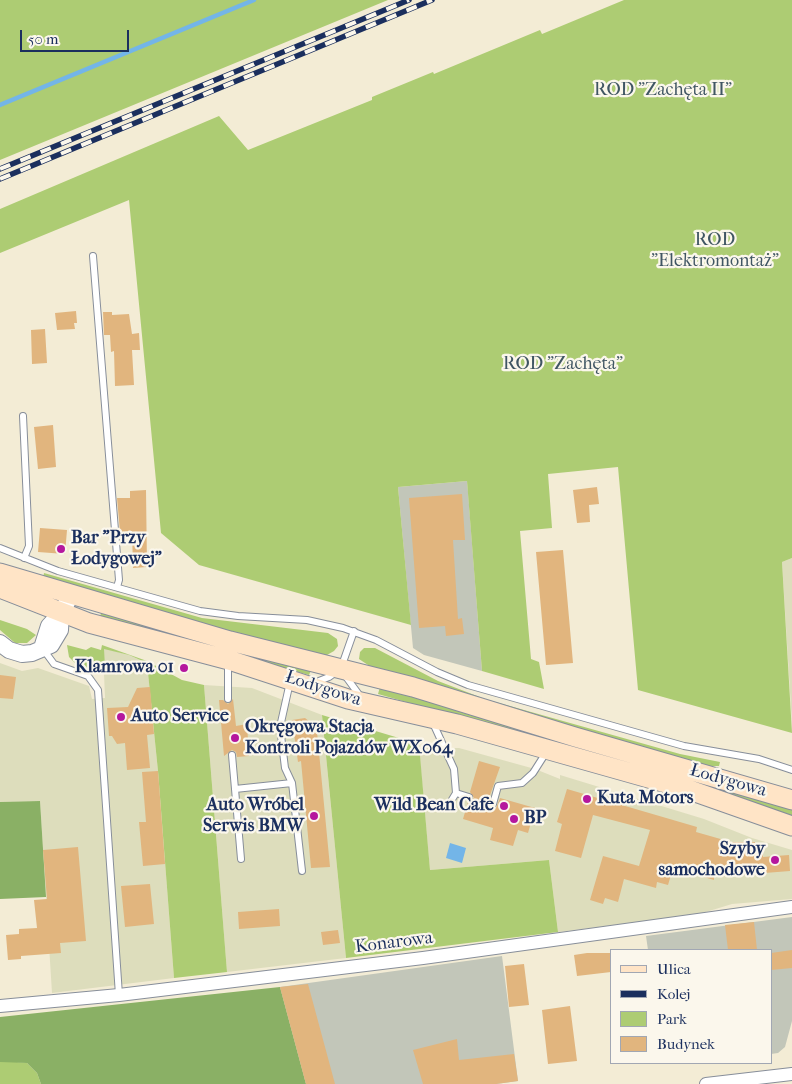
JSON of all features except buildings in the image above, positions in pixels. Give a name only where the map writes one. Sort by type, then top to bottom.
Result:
[{"type":"main road","name":"Łodygowa","points":[[0,573],[230,641],[413,687],[575,737],[792,800]]},
{"type":"main road","name":"Łodygowa","points":[[0,588],[89,623],[229,660],[371,705],[430,717],[697,792],[792,826]]},
{"type":"street","points":[[0,643],[9,650],[22,654],[32,653],[50,646],[57,637],[62,622],[61,613],[71,595]]},
{"type":"street","name":"Konarowa","points":[[0,1006],[119,995],[413,959],[792,908]]},
{"type":"street","points":[[706,1084],[792,1074]]},
{"type":"lane","points":[[93,256],[119,580],[117,588]]},
{"type":"lane","points":[[23,416],[29,546],[24,558]]},
{"type":"lane","points":[[0,548],[58,571],[212,613],[307,620],[354,631],[436,672],[468,685],[684,746],[759,759],[792,770]]},
{"type":"lane","points":[[302,871],[292,783],[285,768],[280,727],[298,681],[330,677],[341,668],[354,631]]},
{"type":"lane","points":[[42,648],[54,664],[90,678],[98,693],[119,995]]},
{"type":"lane","points":[[228,699],[229,660]]},
{"type":"lane","points":[[341,668],[358,694],[371,705]]},
{"type":"lane","points":[[430,717],[454,769],[456,793],[448,806]]},
{"type":"lane","points":[[490,803],[493,804],[498,786],[522,783],[533,773],[547,750]]},
{"type":"lane","points":[[232,755],[241,859]]},
{"type":"lane","points":[[234,788],[292,783]]},
{"type":"lane","points":[[456,793],[469,797]]},
{"type":"shaded area","points":[[467,481],[482,671],[424,655],[413,648],[398,487]]},
{"type":"shaded area","points":[[792,558],[792,724],[782,562]]},
{"type":"shaded area","points":[[103,648],[129,655],[147,663],[158,771],[174,978],[52,993],[40,801],[0,802],[0,663],[22,671],[38,668],[89,686],[92,699],[105,698]]},
{"type":"shaded area","points":[[204,685],[252,688],[322,715],[346,958],[227,972]]},
{"type":"shaded area","points":[[419,748],[459,748],[535,769],[560,779],[560,775],[704,819],[752,838],[792,850],[792,899],[732,904],[696,915],[558,932],[549,860],[430,870]]},
{"type":"shaded area","points":[[792,917],[792,1021],[785,1047],[778,1053],[772,1054],[772,949],[648,949],[646,936]]},
{"type":"shaded area","points":[[502,956],[518,1081],[496,1084],[306,1084],[280,987]]},
{"type":"green space","points":[[0,0],[388,0],[0,160]]},
{"type":"green space","points":[[624,0],[792,0],[792,558],[782,562],[792,733],[638,690],[618,467],[548,474],[552,528],[520,531],[531,659],[539,662],[544,689],[482,671],[467,481],[398,487],[411,625],[199,565],[161,533],[129,200],[0,253],[0,209],[219,116],[248,150],[372,100],[372,97],[433,72],[434,74],[540,30],[542,34]]},
{"type":"green space","points":[[44,573],[202,618],[328,633],[337,639],[338,646],[327,655],[316,656],[43,578]]},
{"type":"green space","points":[[101,612],[312,668],[309,675],[160,633],[100,619]]},
{"type":"green space","points":[[0,620],[27,629],[36,635],[27,643],[15,643],[0,630]]},
{"type":"green space","points":[[67,645],[86,650],[91,647],[101,650],[102,645],[147,661],[182,680],[204,685],[227,972],[174,978],[158,771],[147,663],[129,655],[104,649],[105,667],[86,668],[77,665],[69,657]]},
{"type":"green space","points":[[364,648],[375,648],[438,681],[485,699],[680,754],[720,762],[719,766],[707,766],[371,667],[359,659],[360,652]]},
{"type":"green space","points":[[380,687],[504,723],[572,747],[792,809],[792,818],[693,784],[378,694]]},
{"type":"green space","points":[[322,715],[419,744],[430,870],[549,860],[558,932],[346,958]]},
{"type":"green space","points":[[40,801],[46,897],[0,899],[0,802]]},
{"type":"green space","points":[[280,987],[306,1084],[41,1084],[37,1073],[27,1063],[0,1062],[0,1017]]},
{"type":"green space","points":[[0,1062],[27,1063],[37,1073],[41,1084],[0,1084]]},
{"type":"water","points":[[450,843],[466,848],[462,863],[446,858]]},
{"type":"waterway","points":[[0,105],[254,0]]},
{"type":"railway","points":[[0,169],[409,0]]},
{"type":"railway","points":[[0,179],[432,0]]},
{"type":"place","name":"Bar \"Przy Łodygowej\"","points":[[61,549]]},
{"type":"place","name":"Klamrowa 01","points":[[184,668]]},
{"type":"place","name":"Auto Service","points":[[121,717]]},
{"type":"place","name":"Okręgowa Stacja Kontroli Pojazdów WX064","points":[[235,738]]},
{"type":"place","name":"Kuta Motors","points":[[587,799]]},
{"type":"place","name":"Wild Bean Cafe","points":[[504,806]]},
{"type":"place","name":"Auto Wróbel Serwis BMW","points":[[314,816]]},
{"type":"place","name":"BP","points":[[514,819]]},
{"type":"place","name":"Szyby samochodowe","points":[[775,860]]},
{"type":"park label","name":"ROD \"Zachęta II\"","points":[[663,91]]},
{"type":"park label","name":"ROD \"Elektromontaż\"","points":[[715,251]]},
{"type":"park label","name":"ROD \"Zachęta\"","points":[[563,365]]}]
